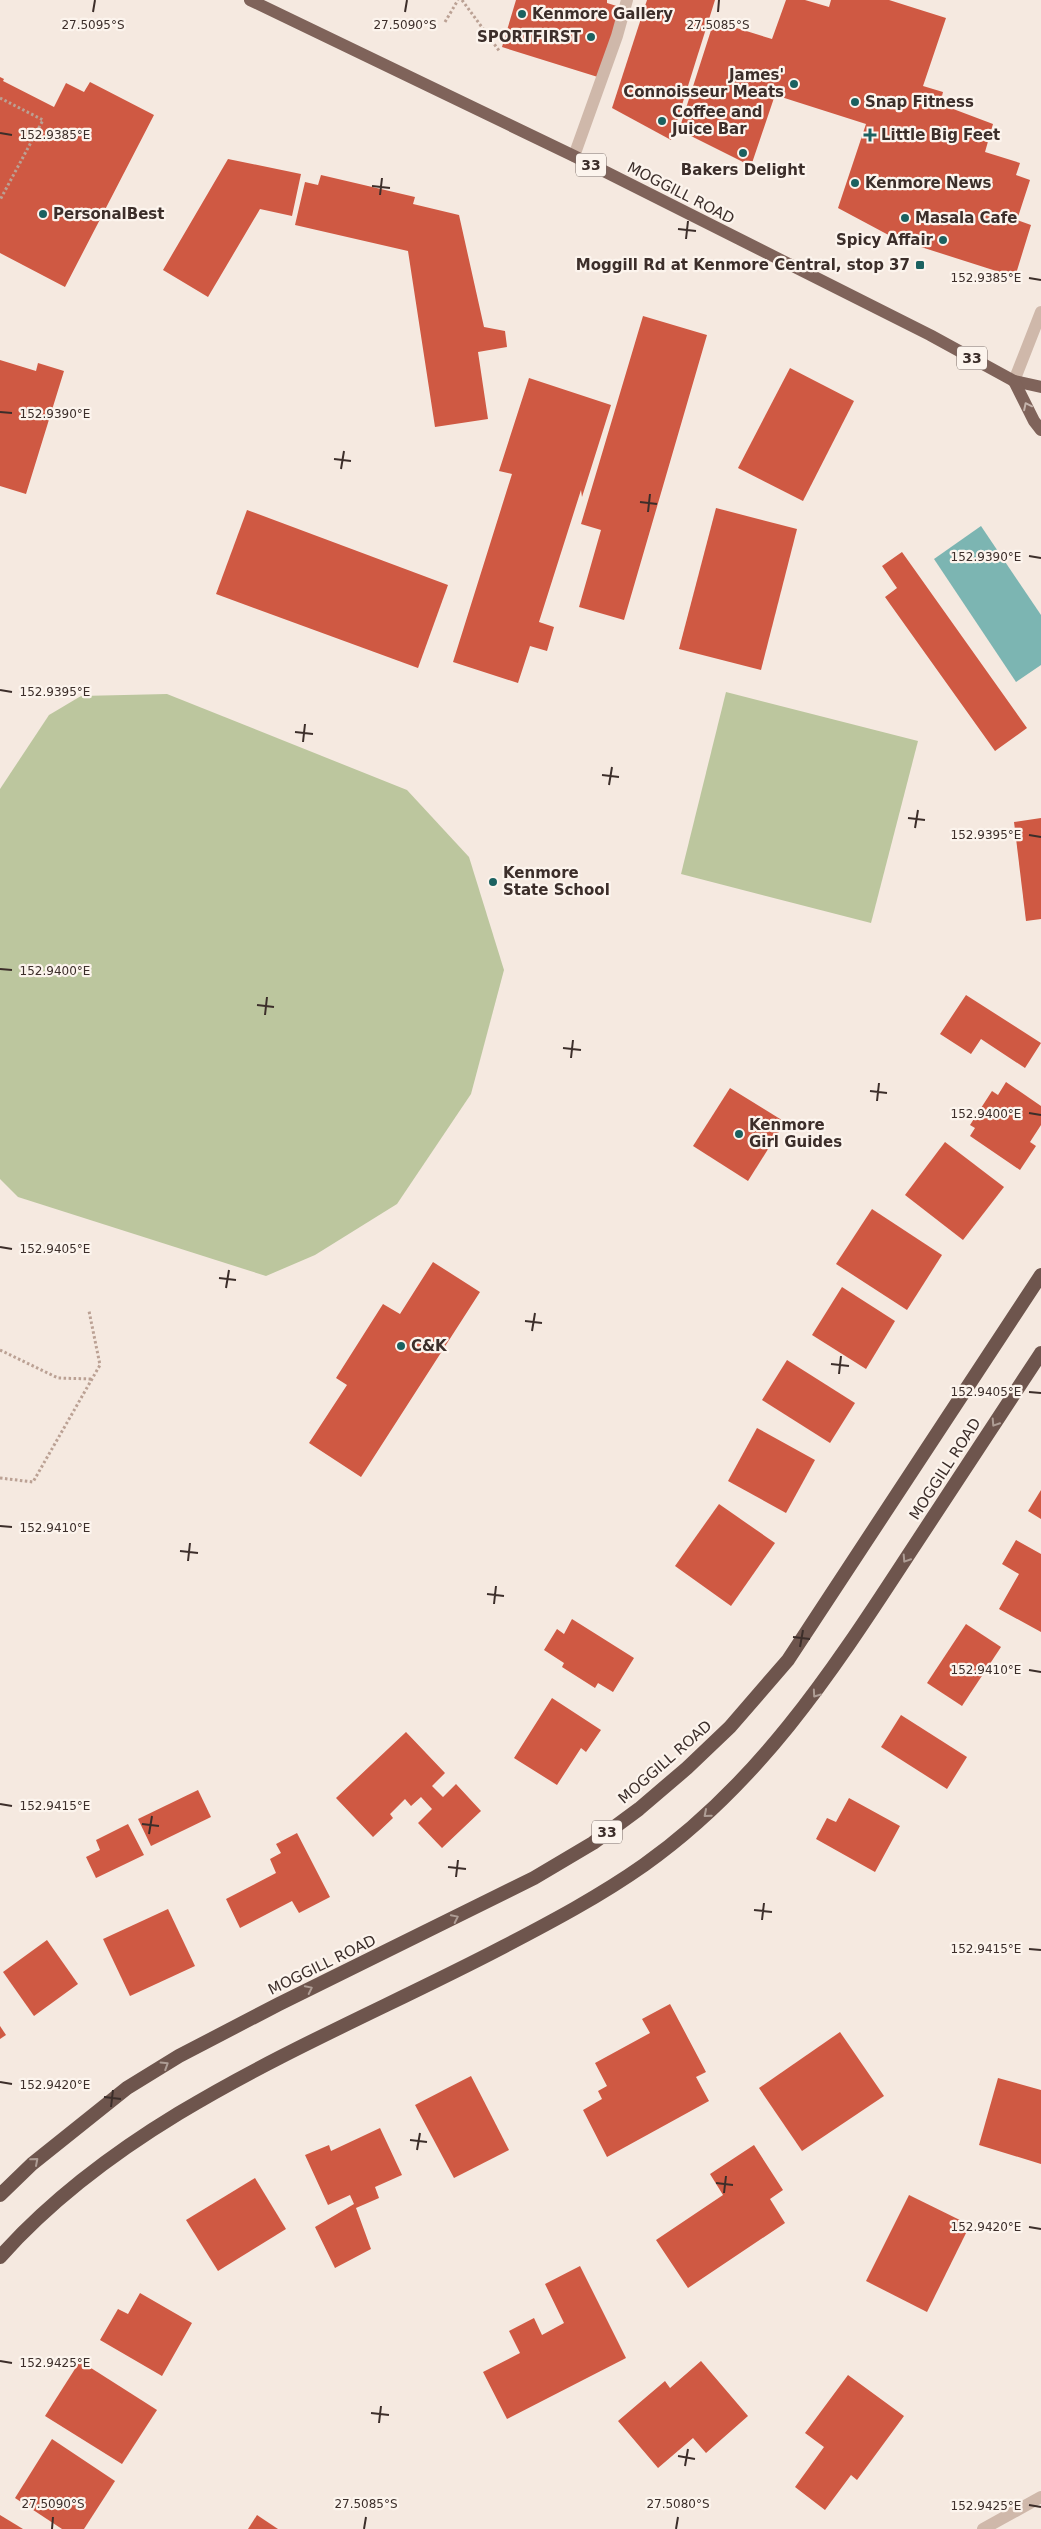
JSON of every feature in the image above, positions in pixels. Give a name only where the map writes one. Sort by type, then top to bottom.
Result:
[{"type":"highway","name":"MOGGILL ROAD","points":[[0,2195],[39,2158],[127,2088],[179,2056],[279,2004],[534,1878],[593,1843],[687,1768],[730,1727],[788,1660],[1041,1275]]},
{"type":"highway","name":"MOGGILL ROAD","points":[[0,2257],[30,2224],[89,2174],[143,2135],[209,2096],[545,1925],[634,1871],[678,1839],[720,1803],[760,1762],[811,1701],[1041,1353]]},
{"type":"main road","name":"MOGGILL ROAD","points":[[250,0],[574,156],[930,335],[1014,381],[1041,387]]},
{"type":"main road","points":[[1014,381],[1034,421],[1041,430]]},
{"type":"street","points":[[574,156],[617,36],[627,0]]},
{"type":"street","points":[[1014,381],[1041,312]]},
{"type":"street","points":[[982,2529],[1041,2497]]},
{"type":"path","points":[[445,22],[460,0],[500,52]]},
{"type":"path","points":[[0,98],[43,120],[0,200]]},
{"type":"path","points":[[0,1478],[33,1482],[100,1365],[89,1311]]},
{"type":"path","points":[[0,1350],[58,1378],[92,1379]]},
{"type":"green space","points":[[726,692],[918,741],[871,923],[681,874]]},
{"type":"green space","points":[[167,694],[407,790],[469,857],[504,970],[471,1094],[397,1204],[315,1255],[266,1276],[18,1197],[0,1179],[0,789],[49,715],[81,696]]},
{"type":"water","points":[[981,526],[1041,615],[1041,665],[1016,682],[934,559]]},
{"type":"building","points":[[516,0],[607,0],[607,3],[623,8],[601,78],[502,47]]},
{"type":"building","points":[[647,0],[715,0],[671,140],[612,108]]},
{"type":"building","points":[[786,0],[805,0],[829,7],[831,0],[889,0],[946,18],[923,86],[943,92],[940,104],[993,124],[985,152],[1020,163],[1016,175],[1030,180],[1017,220],[1031,225],[1015,277],[896,239],[838,208],[866,124],[775,95],[751,166],[679,130],[714,21],[772,39]]},
{"type":"building","points":[[0,77],[4,79],[3,81],[54,107],[66,83],[84,92],[90,82],[154,115],[65,287],[0,253]]},
{"type":"building","points":[[228,159],[301,174],[292,216],[260,209],[208,297],[163,270]]},
{"type":"building","points":[[321,175],[415,197],[413,204],[459,215],[484,327],[505,331],[507,347],[478,352],[488,419],[435,427],[408,251],[295,225],[305,182],[318,185]]},
{"type":"building","points":[[643,316],[707,335],[624,620],[579,607],[601,530],[581,524]]},
{"type":"building","points":[[0,360],[36,371],[38,363],[64,371],[26,494],[0,486]]},
{"type":"building","points":[[790,368],[854,401],[803,501],[738,468]]},
{"type":"building","points":[[529,378],[611,405],[582,497],[581,490],[539,622],[554,627],[547,651],[530,646],[518,683],[453,662],[512,474],[499,471]]},
{"type":"building","points":[[716,508],[797,529],[761,670],[679,649]]},
{"type":"building","points":[[247,510],[448,585],[418,668],[216,594]]},
{"type":"building","points":[[902,552],[1027,728],[995,751],[885,597],[897,588],[882,566]]},
{"type":"building","points":[[1041,818],[1041,919],[1026,921],[1014,822]]},
{"type":"building","points":[[966,995],[1041,1043],[1025,1068],[981,1039],[971,1054],[940,1034]]},
{"type":"building","points":[[1006,1082],[1041,1106],[1041,1125],[1030,1142],[1036,1146],[1020,1170],[970,1136],[975,1128],[970,1125],[992,1091],[998,1095]]},
{"type":"building","name":"Kenmore Girl Guides","points":[[730,1088],[785,1122],[748,1181],[693,1146]]},
{"type":"building","points":[[945,1142],[1004,1187],[963,1240],[905,1195]]},
{"type":"building","points":[[872,1209],[942,1255],[907,1310],[836,1264]]},
{"type":"building","name":"C&K","points":[[433,1262],[480,1292],[361,1477],[309,1443],[347,1385],[336,1378],[383,1304],[400,1314]]},
{"type":"building","points":[[842,1287],[895,1321],[866,1369],[812,1335]]},
{"type":"building","points":[[787,1360],[855,1403],[830,1443],[762,1400]]},
{"type":"building","points":[[757,1428],[815,1460],[786,1513],[728,1481]]},
{"type":"building","points":[[1041,1490],[1041,1519],[1028,1511]]},
{"type":"building","points":[[719,1504],[775,1543],[731,1606],[675,1566]]},
{"type":"building","points":[[1016,1540],[1041,1554],[1041,1632],[999,1609],[1019,1574],[1002,1564]]},
{"type":"building","points":[[572,1619],[634,1658],[613,1692],[598,1683],[595,1688],[562,1667],[564,1663],[544,1650],[557,1629],[564,1634]]},
{"type":"building","points":[[966,1624],[1001,1647],[962,1706],[927,1683]]},
{"type":"building","points":[[552,1698],[601,1730],[586,1752],[581,1748],[557,1785],[514,1758]]},
{"type":"building","points":[[901,1715],[967,1757],[947,1789],[881,1747]]},
{"type":"building","points":[[406,1732],[445,1773],[432,1786],[443,1797],[456,1784],[481,1811],[442,1848],[418,1823],[432,1809],[421,1797],[411,1806],[405,1799],[390,1814],[393,1818],[373,1837],[336,1798]]},
{"type":"building","points":[[198,1790],[211,1817],[151,1846],[138,1819]]},
{"type":"building","points":[[849,1798],[900,1826],[875,1872],[816,1839],[827,1818],[836,1822]]},
{"type":"building","points":[[128,1824],[144,1855],[96,1878],[86,1857],[100,1850],[96,1840]]},
{"type":"building","points":[[297,1833],[330,1897],[299,1913],[292,1901],[240,1928],[226,1899],[276,1873],[270,1859],[281,1853],[276,1844]]},
{"type":"building","points":[[168,1909],[195,1966],[130,1996],[103,1939]]},
{"type":"building","points":[[47,1940],[78,1984],[34,2016],[3,1972]]},
{"type":"building","points":[[670,2004],[706,2072],[696,2077],[709,2101],[607,2157],[583,2110],[602,2099],[598,2091],[607,2086],[595,2063],[650,2033],[642,2019]]},
{"type":"building","points":[[0,2026],[6,2035],[0,2039]]},
{"type":"building","points":[[840,2032],[884,2096],[802,2151],[759,2088]]},
{"type":"building","points":[[471,2076],[509,2150],[454,2178],[415,2105]]},
{"type":"building","points":[[998,2078],[1041,2090],[1041,2164],[979,2145]]},
{"type":"building","points":[[380,2128],[402,2175],[375,2187],[379,2198],[356,2208],[371,2249],[335,2268],[315,2227],[354,2204],[350,2195],[328,2205],[305,2155],[329,2145],[331,2151]]},
{"type":"building","points":[[754,2145],[783,2190],[770,2199],[785,2223],[688,2288],[656,2240],[723,2195],[710,2174]]},
{"type":"building","points":[[255,2178],[286,2229],[218,2271],[186,2220]]},
{"type":"building","points":[[909,2195],[970,2225],[927,2312],[866,2281]]},
{"type":"building","points":[[580,2266],[626,2358],[507,2419],[483,2372],[520,2353],[509,2331],[534,2318],[542,2335],[564,2323],[545,2284]]},
{"type":"building","points":[[140,2293],[192,2323],[162,2376],[100,2340],[118,2309],[128,2314]]},
{"type":"building","points":[[80,2361],[157,2410],[122,2464],[45,2416]]},
{"type":"building","points":[[701,2361],[748,2416],[706,2453],[693,2438],[658,2468],[618,2421],[665,2381],[670,2388]]},
{"type":"building","points":[[848,2375],[904,2416],[857,2480],[851,2475],[825,2510],[795,2487],[824,2447],[805,2433]]},
{"type":"building","points":[[52,2439],[115,2481],[84,2529],[62,2529],[15,2498]]},
{"type":"building","points":[[0,2515],[23,2529],[0,2529]]},
{"type":"building","points":[[257,2515],[278,2529],[248,2529]]},
{"type":"place","name":"Kenmore Gallery","points":[[522,14]]},
{"type":"place","name":"SPORTFIRST","points":[[591,37]]},
{"type":"place","name":"James' Connoisseur Meats","points":[[794,84]]},
{"type":"place","name":"Snap Fitness","points":[[855,102]]},
{"type":"place","name":"Coffee and Juice Bar","points":[[662,121]]},
{"type":"place","name":"Little Big Feet","points":[[870,135]]},
{"type":"place","name":"Bakers Delight","points":[[743,153]]},
{"type":"place","name":"Kenmore News","points":[[855,183]]},
{"type":"place","name":"PersonalBest","points":[[43,214]]},
{"type":"place","name":"Masala Cafe","points":[[905,218]]},
{"type":"place","name":"Spicy Affair","points":[[943,240]]},
{"type":"place","name":"Moggill Rd at Kenmore Central, stop 37","points":[[920,265]]},
{"type":"place","name":"Kenmore State School","points":[[493,882]]},
{"type":"place","name":"Kenmore Girl Guides","points":[[739,1134]]},
{"type":"place","name":"C&K","points":[[401,1346]]}]
